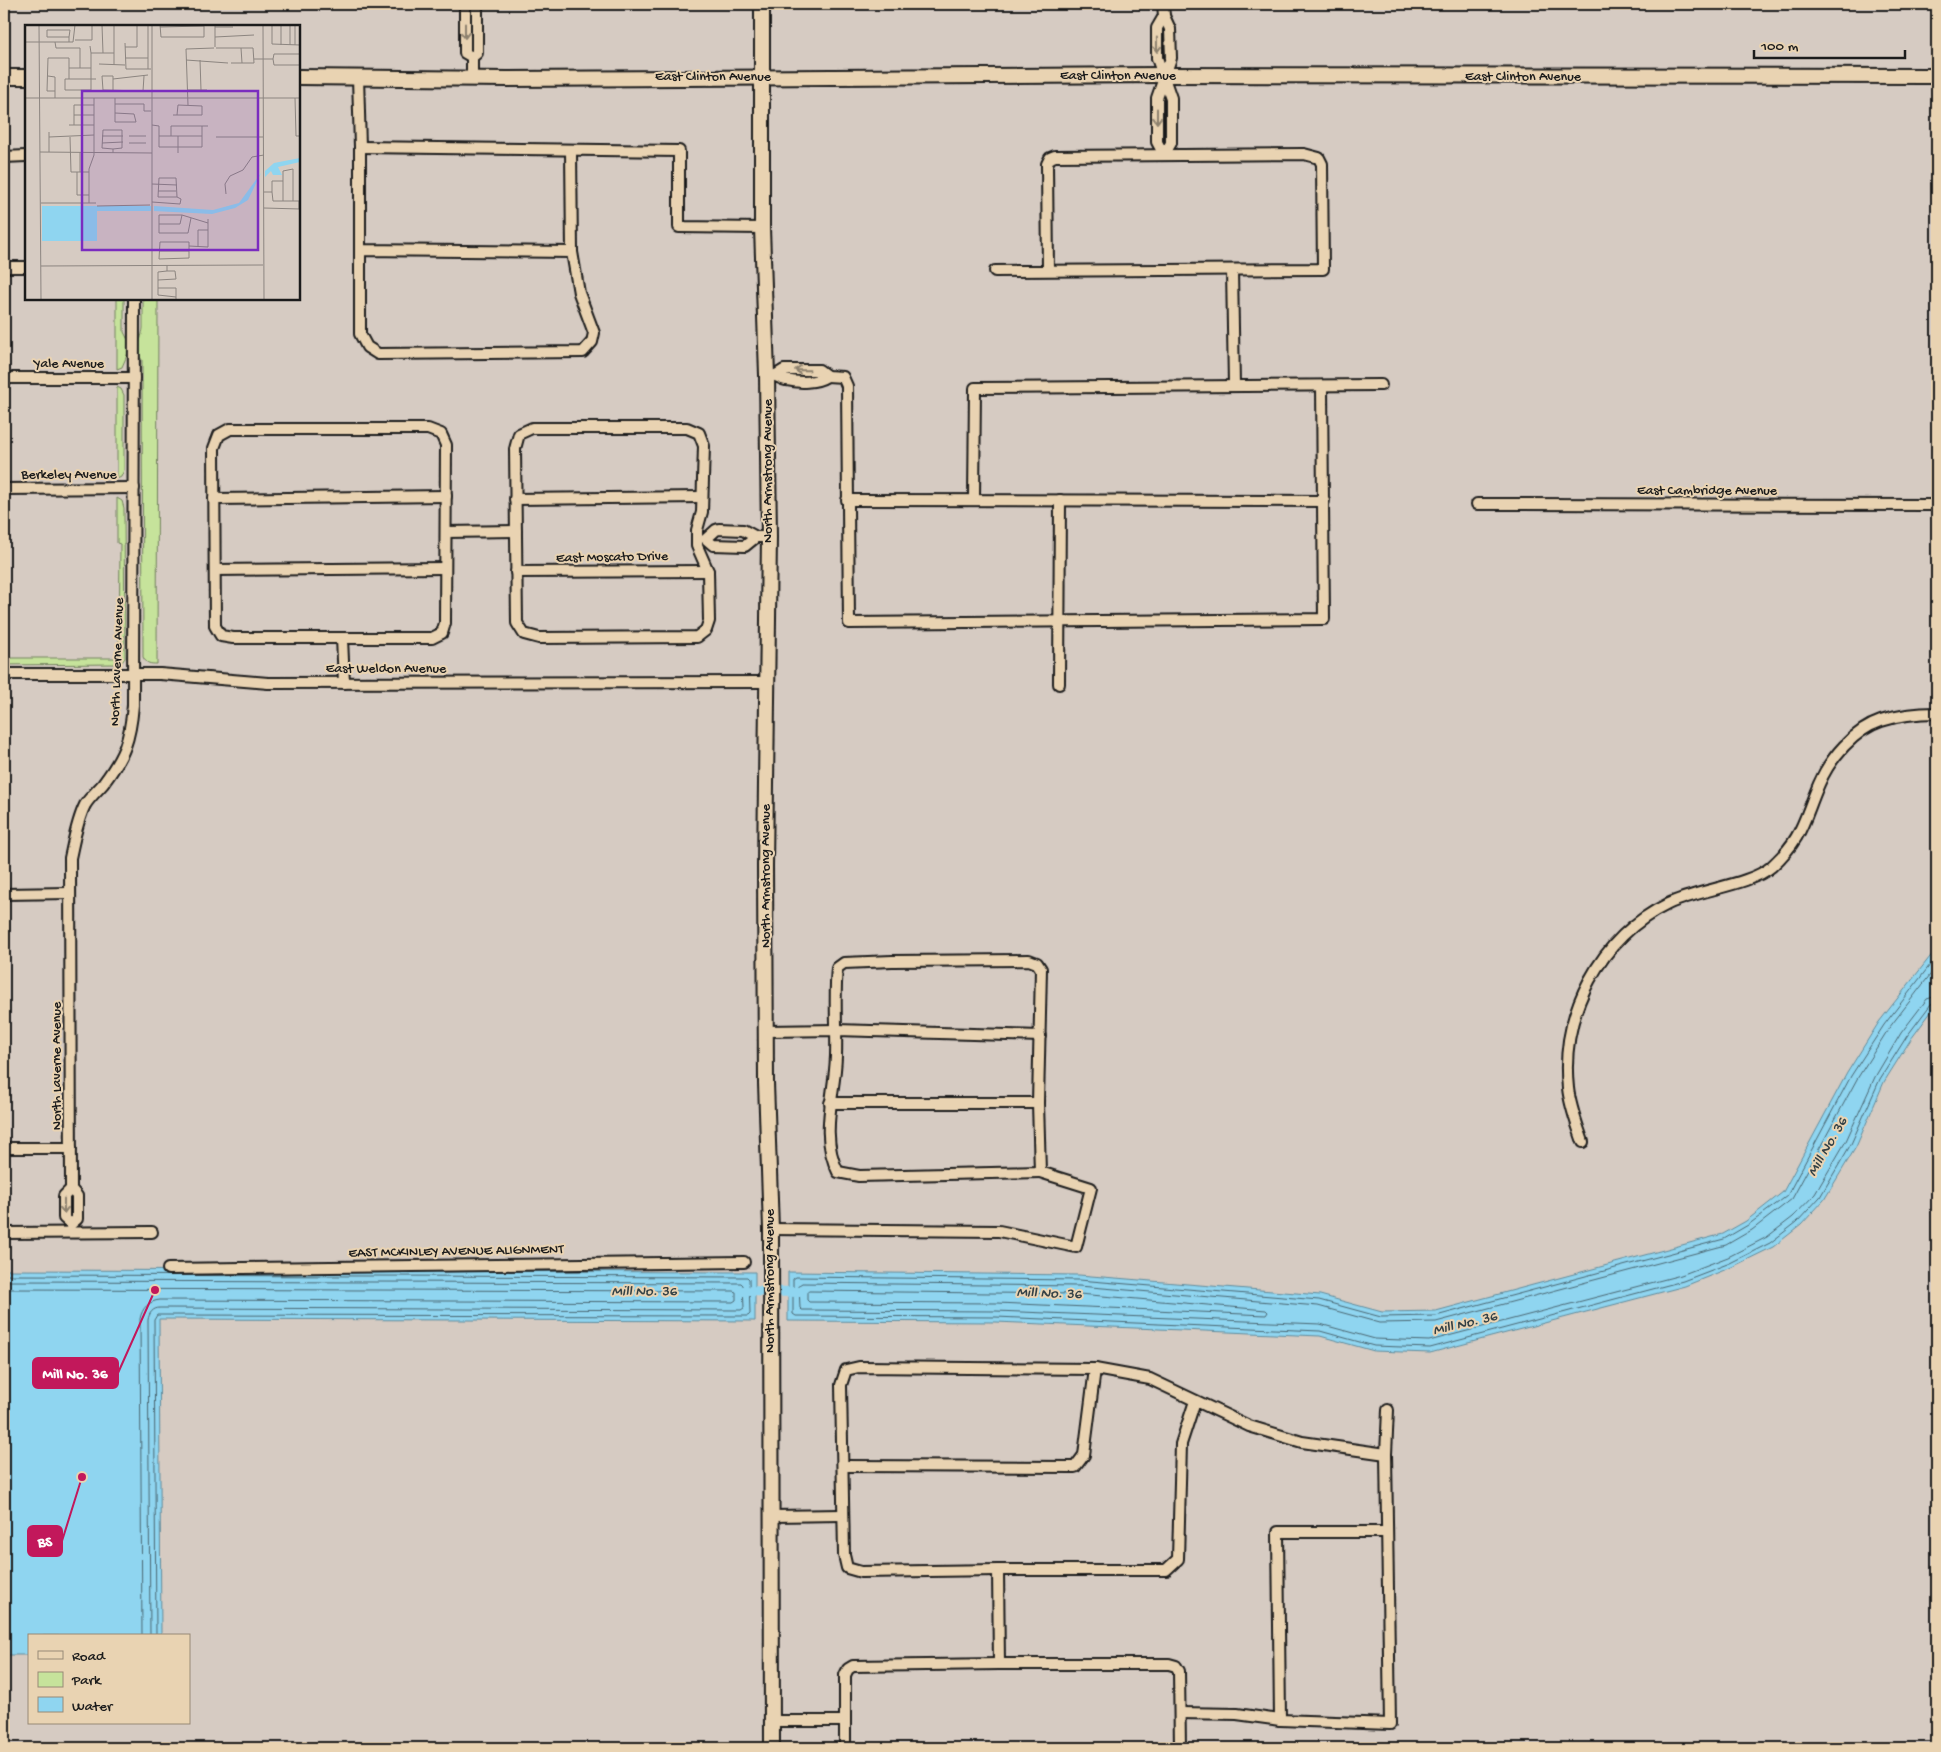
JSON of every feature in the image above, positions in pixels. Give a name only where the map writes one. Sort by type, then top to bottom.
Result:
[{"type":"street","points":[[471,4],[477,7],[477,53],[472,57],[472,79]]},
{"type":"street","name":"North Armstrong Avenue","points":[[762,4],[762,228],[772,375],[762,537],[768,682],[765,866],[766,1031],[771,1229],[772,1748]]},
{"type":"street","points":[[1163,4],[1164,16],[1157,28],[1157,58],[1164,75],[1157,98],[1157,142],[1164,155]]},
{"type":"street","name":"East Clinton Avenue","points":[[300,77],[472,79],[1164,75],[1937,76]]},
{"type":"street","points":[[4,77],[25,77]]},
{"type":"street","points":[[358,77],[360,334],[367,347],[378,354],[583,352],[592,342],[594,333],[579,293],[572,252],[571,150]]},
{"type":"street","points":[[360,147],[679,151],[680,226],[762,228]]},
{"type":"street","points":[[995,270],[1048,270],[1232,270],[1323,269],[1323,171],[1319,158],[1304,154],[1062,155],[1050,158],[1047,173],[1048,270]]},
{"type":"street","points":[[4,157],[25,156]]},
{"type":"street","points":[[360,250],[572,252]]},
{"type":"street","points":[[4,267],[25,267]]},
{"type":"street","points":[[1232,270],[1234,386]]},
{"type":"street","name":"North Laverne Avenue","points":[[71,1228],[64,1218],[64,1196],[71,1189],[70,858],[76,832],[86,805],[103,784],[124,752],[131,731],[134,674],[134,300]]},
{"type":"street","points":[[772,375],[784,370],[819,370],[827,376],[843,377],[847,386],[849,623],[1324,619],[1322,386]]},
{"type":"street","name":"Yale Avenue","points":[[4,378],[134,378]]},
{"type":"street","points":[[974,500],[975,388],[1381,385]]},
{"type":"street","points":[[762,537],[743,530],[716,530],[701,539],[697,546],[708,571],[709,621],[706,630],[696,637],[539,638],[524,634],[517,623],[515,449],[519,434],[532,428],[687,428],[699,433],[704,446],[702,512],[697,530],[701,539],[713,545],[745,546],[762,537]]},
{"type":"street","points":[[230,429],[428,429],[441,434],[446,445],[445,623],[442,633],[432,638],[233,638],[221,636],[215,626],[214,499],[214,448],[219,435],[230,429]]},
{"type":"street","name":"Berkeley Avenue","points":[[4,489],[134,488]]},
{"type":"street","points":[[214,499],[446,496]]},
{"type":"street","points":[[515,499],[702,497]]},
{"type":"street","points":[[847,500],[1324,501]]},
{"type":"street","points":[[1059,684],[1060,500]]},
{"type":"street","name":"East Cambridge Avenue","points":[[1477,504],[1937,505]]},
{"type":"street","points":[[724,546],[725,530]]},
{"type":"street","points":[[446,532],[516,531]]},
{"type":"street","points":[[214,570],[445,568]]},
{"type":"street","name":"East Moscato Drive","points":[[516,572],[708,571]]},
{"type":"street","points":[[342,638],[344,683]]},
{"type":"street","name":"East Weldon Avenue","points":[[4,674],[160,674],[268,683],[768,682]]},
{"type":"street","points":[[1583,1142],[1572,1112],[1568,1088],[1569,1043],[1573,1021],[1583,993],[1590,978],[1604,958],[1623,936],[1648,916],[1668,904],[1692,894],[1751,878],[1768,869],[1798,837],[1806,822],[1819,784],[1840,751],[1866,728],[1881,721],[1905,715],[1937,713]]},
{"type":"street","points":[[4,894],[70,893]]},
{"type":"street","points":[[771,1229],[1000,1231],[1076,1247],[1091,1188],[1040,1172],[859,1176],[838,1172],[832,1161],[829,1148],[830,1104],[836,1067],[835,982],[837,968],[844,963],[1029,960],[1037,963],[1041,969],[1038,1103],[1040,1172]]},
{"type":"street","points":[[766,1031],[837,1030],[1040,1036]]},
{"type":"street","points":[[830,1104],[1038,1103]]},
{"type":"street","points":[[4,1148],[71,1148]]},
{"type":"street","points":[[4,1233],[71,1228],[152,1232]]},
{"type":"street","name":"EAST MCKINLEY AVENUE ALIGNMENT","points":[[168,1269],[744,1262]]},
{"type":"street","points":[[1195,1401],[1181,1444],[1178,1560],[1166,1570],[860,1572],[847,1568],[844,1555],[841,1385],[846,1370],[860,1367],[1095,1369],[1150,1379],[1249,1426],[1302,1442],[1386,1454]]},
{"type":"street","points":[[843,1466],[1075,1467],[1084,1455],[1095,1369]]},
{"type":"street","points":[[1180,1713],[1237,1714],[1280,1720],[1390,1724],[1386,1454],[1388,1410]]},
{"type":"street","points":[[772,1516],[843,1515]]},
{"type":"street","points":[[1280,1720],[1278,1532],[1387,1532]]},
{"type":"street","points":[[998,1570],[999,1664]]},
{"type":"street","points":[[845,1748],[845,1675],[848,1669],[853,1666],[1169,1664],[1176,1666],[1179,1671],[1180,1748]]},
{"type":"street","points":[[772,1721],[845,1721]]},
{"type":"green space","points":[[117,300],[124,300],[124,332],[128,340],[128,353],[122,367],[117,369]]},
{"type":"green space","points":[[143,300],[158,300],[157,664],[147,662],[143,657],[142,360],[139,348],[143,328]]},
{"type":"green space","points":[[117,387],[121,389],[124,395],[124,470],[121,477],[117,479]]},
{"type":"green space","points":[[117,498],[122,501],[124,508],[125,658],[117,664],[4,665],[4,658],[119,658],[120,544],[117,543]]},
{"type":"water","points":[[1937,948],[1937,1004],[1911,1039],[1884,1082],[1856,1147],[1824,1200],[1801,1225],[1773,1247],[1732,1267],[1685,1286],[1430,1353],[1374,1351],[1320,1336],[996,1322],[788,1321],[788,1272],[1079,1275],[1320,1295],[1382,1312],[1436,1311],[1723,1234],[1746,1221],[1783,1192],[1847,1073],[1879,1022]]},
{"type":"water","points":[[4,1270],[755,1272],[755,1321],[159,1319],[161,1634],[28,1634],[28,1655],[4,1655]]},
{"type":"waterway","name":"Mill No. 36","points":[[742,1291],[800,1292]]},
{"type":"place","name":"Mill No. 36","points":[[155,1290]]},
{"type":"place","name":"BS","points":[[82,1477]]}]
